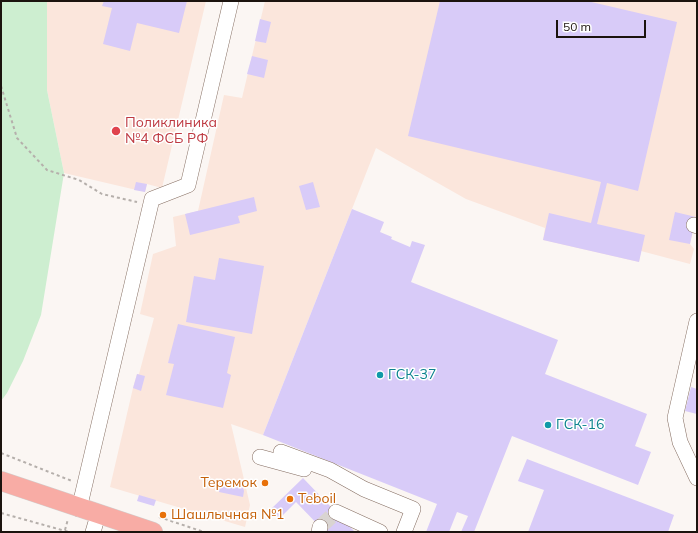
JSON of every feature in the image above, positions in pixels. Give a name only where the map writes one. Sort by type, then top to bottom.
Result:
[{"type":"main road","points":[[1,481],[79,509],[96,524],[153,532]]},
{"type":"lane","points":[[79,509],[152,197],[188,185],[231,1]]},
{"type":"lane","points":[[697,321],[676,418],[680,442],[697,478]]},
{"type":"lane","points":[[281,452],[330,470],[364,489]]},
{"type":"lane","points":[[260,457],[329,475],[413,509],[404,532]]},
{"type":"lane","points":[[336,512],[380,532]]},
{"type":"path","points":[[1,86],[17,138],[47,170],[79,180],[102,194],[152,197]]},
{"type":"path","points":[[1,453],[76,483]]},
{"type":"path","points":[[1,513],[69,532]]},
{"type":"shaded area","name":"Поликлиника №4 ФСБ РФ","points":[[47,1],[206,1],[162,188],[147,184],[145,192],[64,173],[47,90]]},
{"type":"shaded area","points":[[265,1],[697,1],[697,215],[690,244],[694,249],[690,264],[641,251],[639,262],[543,240],[545,228],[466,199],[376,148],[263,435],[231,424],[250,505],[245,527],[110,487],[133,388],[137,374],[139,374],[154,318],[140,314],[153,254],[176,246],[173,217],[198,211],[224,95],[242,98]]},
{"type":"green space","points":[[1,1],[47,1],[47,90],[64,173],[41,315],[23,361],[7,393],[1,401]]},
{"type":"building","points":[[104,1],[187,1],[179,33],[137,23],[130,51],[103,44],[112,8],[102,6]]},
{"type":"building","points":[[440,1],[587,1],[677,22],[638,191],[607,183],[597,224],[645,235],[639,262],[543,240],[549,213],[591,223],[601,182],[408,136]]},
{"type":"building","points":[[260,19],[271,22],[266,43],[255,41]]},
{"type":"building","points":[[252,56],[268,60],[264,78],[247,74]]},
{"type":"building","points":[[136,182],[147,184],[145,192],[134,190]]},
{"type":"building","points":[[313,182],[320,207],[306,210],[299,186]]},
{"type":"building","points":[[254,197],[257,211],[238,216],[240,223],[190,235],[185,214]]},
{"type":"building","name":"ГСК-37","points":[[352,209],[384,222],[380,232],[392,237],[391,239],[410,247],[412,241],[425,245],[411,282],[558,340],[545,374],[647,414],[635,446],[651,452],[638,485],[512,436],[474,532],[461,532],[468,516],[457,512],[449,532],[426,532],[437,504],[263,435]]},
{"type":"building","points":[[675,212],[696,217],[690,244],[669,240]]},
{"type":"building","points":[[219,258],[264,266],[252,334],[186,322],[194,276],[215,280]]},
{"type":"building","points":[[178,324],[235,337],[227,373],[231,375],[223,408],[166,395],[174,364],[168,363]]},
{"type":"building","points":[[137,374],[145,376],[141,391],[133,388]]},
{"type":"building","points":[[691,387],[697,389],[697,414],[685,411]]},
{"type":"building","points":[[527,459],[674,515],[668,532],[528,532],[544,490],[518,481]]},
{"type":"building","points":[[303,478],[354,531],[353,532],[325,532],[296,502],[279,519],[270,510]]},
{"type":"building","points":[[221,479],[242,484],[244,491],[243,497],[219,492]]},
{"type":"building","points":[[139,495],[156,500],[154,506],[137,501]]},
{"type":"tunnel","points":[[320,527],[336,512]]},
{"type":"place","name":"Поликлиника №4 ФСБ РФ","points":[[116,131]]},
{"type":"place","name":"ГСК-37","points":[[380,375]]},
{"type":"place","name":"ГСК-16","points":[[548,425]]},
{"type":"place","name":"Теремок","points":[[265,483]]},
{"type":"place","name":"Teboil","points":[[290,499]]},
{"type":"place","name":"Шашлычная №1","points":[[163,515]]}]
